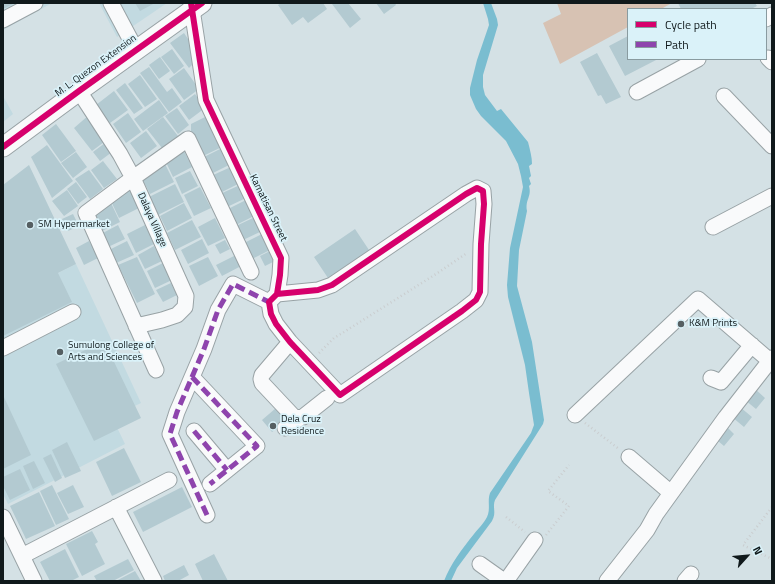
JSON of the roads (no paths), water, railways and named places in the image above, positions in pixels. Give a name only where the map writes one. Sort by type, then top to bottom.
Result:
[{"type":"main road","name":"M. L. Quezon Extension","points":[[5,142],[136,50],[195,5]]},
{"type":"street","points":[[3,20],[34,3]]},
{"type":"street","points":[[111,3],[136,50]]},
{"type":"street","name":"Kamatisan Street","points":[[195,5],[206,100],[281,258],[280,275],[273,298],[271,314],[276,324],[290,342],[310,363],[333,396]]},
{"type":"street","points":[[637,92],[696,60]]},
{"type":"street","name":"Dalaya Village","points":[[79,91],[120,154],[133,178],[186,296],[186,307],[177,315],[136,326]]},
{"type":"street","points":[[724,96],[772,146]]},
{"type":"street","points":[[156,370],[86,213],[188,139],[251,272]]},
{"type":"street","points":[[207,516],[170,434],[177,412],[204,349],[218,310],[233,284],[273,298],[318,290],[332,285],[466,194],[477,188],[483,191],[484,204],[480,292],[476,300],[462,311],[285,428]]},
{"type":"street","points":[[713,227],[772,196]]},
{"type":"street","points":[[575,415],[698,299],[752,346],[771,359],[726,417],[671,493],[656,514],[648,530],[606,581]]},
{"type":"street","points":[[3,348],[73,312]]},
{"type":"street","points":[[290,342],[262,375],[261,379],[265,386],[293,416],[300,418]]},
{"type":"street","points":[[712,378],[721,382],[752,346]]},
{"type":"street","points":[[192,377],[257,446],[210,484]]},
{"type":"street","points":[[194,431],[227,470]]},
{"type":"street","points":[[628,457],[671,493]]},
{"type":"street","points":[[22,556],[169,480]]},
{"type":"street","points":[[116,507],[154,581]]},
{"type":"street","points":[[3,517],[34,581]]},
{"type":"street","points":[[480,564],[505,581],[536,540]]},
{"type":"water","points":[[483,3],[491,3],[498,25],[483,75],[485,95],[497,111],[501,109],[528,142],[532,159],[532,164],[529,166],[531,176],[529,178],[531,184],[529,186],[530,193],[519,250],[517,286],[532,342],[544,420],[543,424],[495,500],[492,521],[457,568],[451,581],[444,581],[457,556],[486,519],[489,511],[490,493],[531,433],[534,425],[525,365],[508,297],[507,285],[510,248],[523,187],[521,176],[518,164],[506,141],[481,116],[470,95],[470,88],[477,60],[489,25]]},
{"type":"place","name":"SM Hypermarket","points":[[30,225]]},
{"type":"place","name":"K&M Prints","points":[[681,324]]},
{"type":"place","name":"Sumulong College of Arts and Sciences","points":[[60,352]]},
{"type":"place","name":"Dela Cruz Residence","points":[[273,426]]}]
